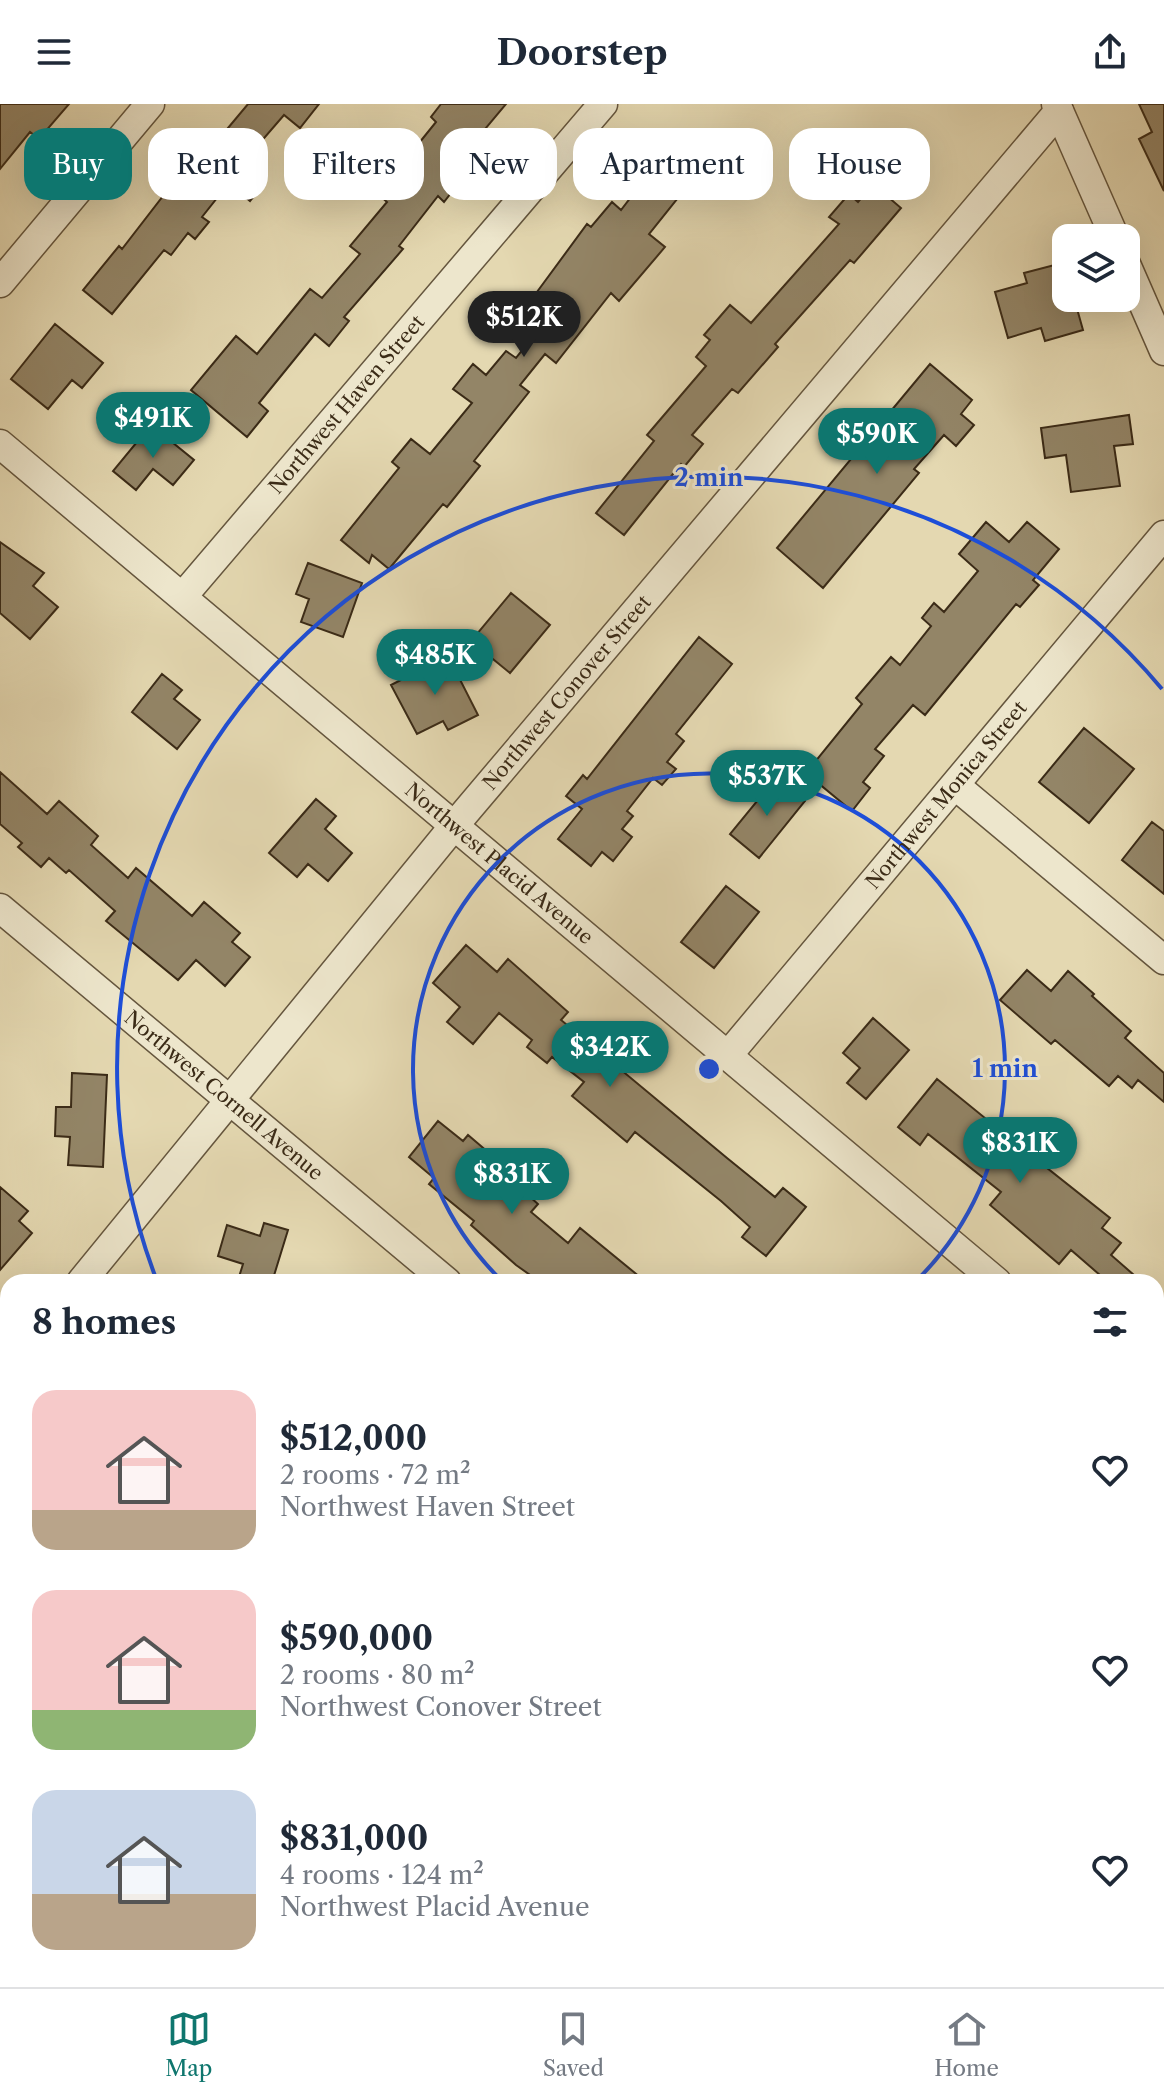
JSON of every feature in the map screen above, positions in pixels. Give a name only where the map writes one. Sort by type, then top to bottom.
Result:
[{"type":"street","points":[[0,283],[150,104]]},
{"type":"street","name":"Northwest Haven Street","points":[[183,596],[603,104]]},
{"type":"street","points":[[1058,107],[1109,224]]},
{"type":"street","name":"Northwest Conover Street","points":[[88,1274],[453,827],[1058,107]]},
{"type":"street","points":[[1140,296],[1164,351]]},
{"type":"street","name":"Northwest Placid Avenue","points":[[0,444],[988,1274]]},
{"type":"street","name":"Northwest Monica Street","points":[[729,1054],[1164,535]]},
{"type":"street","points":[[956,786],[1164,960]]},
{"type":"street","name":"Northwest Cornell Avenue","points":[[0,908],[437,1274]]},
{"type":"building","points":[[0,104],[69,104],[48,128],[24,128],[24,139],[0,169]]},
{"type":"building","points":[[248,104],[319,104],[300,128],[284,115],[268,134],[268,128],[228,128]]},
{"type":"building","points":[[441,104],[506,104],[486,128],[440,128],[440,198],[438,196],[399,246],[403,249],[344,317],[349,321],[329,346],[315,334],[259,403],[268,411],[247,437],[191,390],[236,336],[257,354],[310,289],[322,298],[360,254],[350,246],[387,202],[385,200],[424,200],[424,137],[436,122],[431,117]]},
{"type":"building","points":[[1139,104],[1164,104],[1164,191],[1139,139],[1152,132]]},
{"type":"building","points":[[160,200],[216,200],[202,217],[209,222],[195,239],[188,233],[171,255],[164,250],[112,314],[83,290],[119,246],[122,249]]},
{"type":"building","points":[[629,200],[676,200],[649,234],[665,247],[619,301],[611,293],[556,363],[545,354],[520,385],[529,392],[474,461],[480,466],[447,507],[443,504],[389,569],[372,555],[369,563],[341,540],[399,468],[392,462],[411,439],[430,454],[472,403],[453,389],[473,364],[486,375],[506,351],[516,358],[553,312],[534,296],[587,224],[591,227],[612,202],[621,210]]},
{"type":"building","points":[[844,200],[892,200],[901,208],[854,263],[850,260],[775,344],[778,347],[738,393],[732,389],[692,435],[703,444],[684,467],[681,464],[624,535],[596,513],[654,441],[647,435],[706,366],[696,357],[710,340],[704,335],[730,305],[751,323],[839,224],[829,217]]},
{"type":"building","points":[[1052,266],[1052,312],[1078,312],[1083,330],[1045,341],[1041,328],[1008,338],[995,292],[1027,283],[1024,273]]},
{"type":"building","points":[[55,324],[103,363],[82,388],[72,380],[48,409],[11,379]]},
{"type":"building","points":[[930,364],[972,400],[961,414],[974,425],[956,446],[944,435],[914,469],[919,473],[823,588],[777,548]]},
{"type":"building","points":[[1129,415],[1133,444],[1114,446],[1120,486],[1071,492],[1066,455],[1045,458],[1041,428]]},
{"type":"building","points":[[151,425],[194,460],[173,485],[153,469],[136,490],[113,471]]},
{"type":"building","points":[[986,522],[1009,542],[1027,522],[1059,549],[1033,580],[1039,585],[1020,607],[1016,604],[925,715],[913,705],[875,749],[884,756],[863,782],[870,788],[852,811],[806,773],[862,704],[856,698],[891,657],[900,665],[931,626],[922,618],[934,603],[944,612],[978,571],[959,554]]},
{"type":"building","points":[[0,542],[44,573],[33,586],[58,607],[30,639],[0,613]]},
{"type":"building","points":[[308,563],[362,583],[343,637],[301,622],[309,599],[296,594]]},
{"type":"building","points":[[511,593],[550,625],[510,673],[471,641]]},
{"type":"building","points":[[699,637],[732,664],[676,734],[684,741],[667,762],[676,769],[662,785],[653,778],[627,811],[633,816],[622,829],[632,837],[613,861],[602,852],[591,866],[558,839],[582,809],[566,796],[583,775],[587,779]]},
{"type":"building","points":[[448,656],[478,715],[448,730],[443,721],[417,734],[391,685]]},
{"type":"building","points":[[162,674],[182,690],[174,699],[200,720],[177,749],[132,712]]},
{"type":"building","points":[[1084,728],[1134,769],[1089,823],[1039,782]]},
{"type":"building","points":[[0,772],[47,814],[59,801],[98,836],[91,845],[128,878],[136,868],[192,916],[204,902],[240,933],[232,942],[250,957],[225,986],[196,960],[178,980],[106,921],[115,911],[69,870],[66,873],[49,858],[41,867],[18,847],[22,843],[0,824]]},
{"type":"building","points":[[776,778],[805,801],[759,858],[730,834]]},
{"type":"building","points":[[316,799],[336,816],[325,829],[352,853],[328,881],[308,864],[297,877],[269,853]]},
{"type":"building","points":[[1152,822],[1164,831],[1164,894],[1122,860]]},
{"type":"building","points":[[726,886],[759,912],[714,968],[681,942]]},
{"type":"building","points":[[466,945],[497,972],[508,959],[568,1012],[561,1020],[775,1197],[783,1188],[806,1207],[766,1256],[742,1237],[750,1227],[721,1201],[635,1132],[627,1142],[572,1096],[584,1082],[552,1057],[547,1063],[527,1047],[532,1040],[499,1013],[473,1044],[447,1022],[460,1007],[433,983]]},
{"type":"building","points":[[1027,970],[1051,991],[1068,971],[1094,994],[1092,996],[1131,1031],[1125,1038],[1164,1073],[1164,1102],[1138,1080],[1132,1088],[1118,1076],[1109,1086],[1055,1040],[1051,1044],[1000,1000]]},
{"type":"building","points":[[873,1018],[909,1050],[866,1099],[847,1083],[860,1068],[843,1053]]},
{"type":"building","points":[[72,1073],[107,1075],[103,1167],[68,1165],[70,1137],[55,1136],[56,1107],[71,1107]]},
{"type":"building","points":[[937,1079],[985,1118],[976,1128],[1009,1156],[1018,1145],[1110,1218],[1102,1228],[1121,1243],[1111,1255],[1133,1274],[1099,1274],[1071,1250],[1059,1264],[990,1205],[1001,1192],[928,1134],[920,1145],[898,1127]]},
{"type":"building","points":[[438,1121],[463,1141],[468,1135],[495,1158],[484,1171],[512,1197],[520,1188],[538,1204],[531,1212],[568,1243],[580,1228],[636,1274],[529,1274],[471,1225],[474,1221],[429,1184],[434,1178],[409,1157]]},
{"type":"building","points":[[0,1187],[28,1211],[19,1221],[32,1233],[0,1270]]},
{"type":"building","points":[[264,1223],[288,1230],[274,1274],[240,1274],[243,1264],[218,1256],[227,1225],[260,1236]]}]
